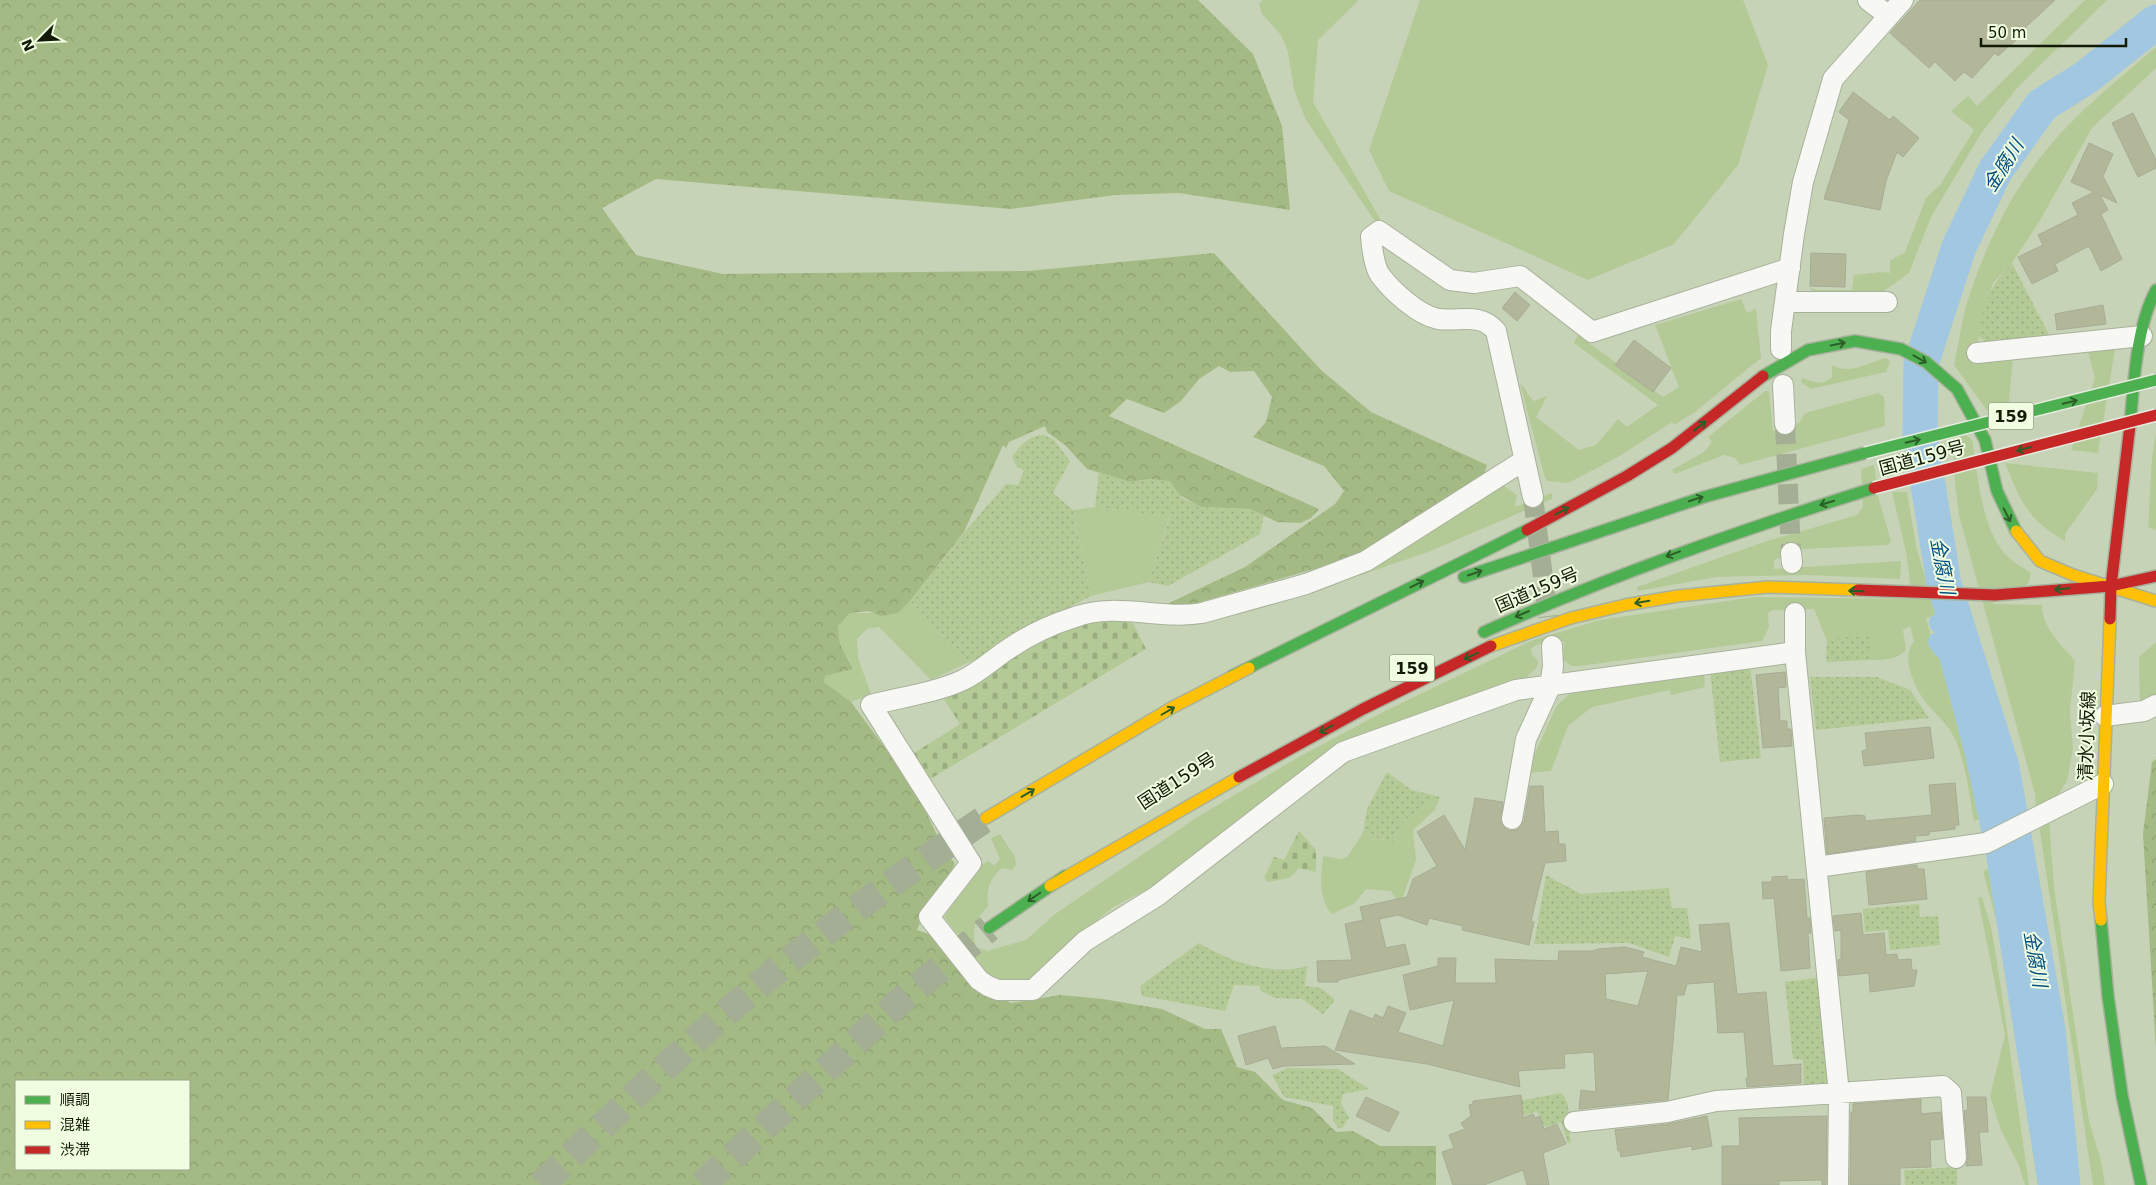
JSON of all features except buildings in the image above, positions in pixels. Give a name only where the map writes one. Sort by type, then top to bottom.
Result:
[{"type":"main road","name":"清水小坂線","points":[[2141,1185],[2122,1095],[2108,996],[2099,902],[2111,586],[2138,352],[2150,301],[2156,290]]},
{"type":"main road","name":"159","points":[[1232,676],[1547,520],[1627,476],[1672,448],[1762,377],[1808,350],[1855,341],[1901,349],[1926,362],[1957,389],[1985,440],[1997,492],[2006,513],[2020,537],[2040,561],[2072,575],[2156,601]]},
{"type":"main road","name":"国道159号","points":[[986,818],[1173,708],[1232,676],[1352,622],[1448,583],[1704,497],[1865,452],[2156,380]]},
{"type":"main road","name":"国道159号","points":[[1472,637],[1634,568],[1738,531],[1874,488],[2156,415]]},
{"type":"main road","name":"159","points":[[1050,886],[1226,784],[1363,709],[1498,643],[1562,621],[1625,605],[1678,596],[1768,587],[1995,595],[2111,586],[2156,576]]},
{"type":"main road","name":"国道159号","points":[[989,928],[1206,782]]},
{"type":"street","points":[[1868,0],[1889,16]]},
{"type":"street","points":[[1781,349],[1790,268],[1803,182],[1833,79],[1903,0]]},
{"type":"street","points":[[1532,497],[1496,331],[1490,323],[1484,321],[1473,318],[1438,319],[1413,308],[1379,274],[1371,237],[1379,231],[1450,280],[1474,283],[1520,276],[1592,332],[1790,268]]},
{"type":"street","points":[[1786,302],[1887,302]]},
{"type":"street","points":[[1977,352],[2142,336]]},
{"type":"street","points":[[1783,385],[1785,424]]},
{"type":"street","points":[[1523,461],[1366,561],[1334,575],[1202,613],[1181,616],[1115,610],[1094,611],[1075,617],[1011,647],[964,680],[945,687],[871,705],[971,863],[929,917],[984,983],[998,990],[1033,990],[1085,941],[1157,896],[1343,752],[1516,690],[1550,687],[1795,652]]},
{"type":"street","points":[[1794,613],[1795,652],[1839,1094],[1838,1185]]},
{"type":"street","points":[[1512,819],[1526,739],[1550,687],[1553,666],[1552,646]]},
{"type":"street","points":[[2105,716],[2144,710],[2156,705]]},
{"type":"street","points":[[1817,867],[1986,843],[2103,784]]},
{"type":"street","points":[[1574,1122],[1667,1112],[1716,1101],[1943,1086],[1951,1093],[1956,1158]]},
{"type":"green space","points":[[0,0],[1198,0],[1253,54],[1282,126],[1290,210],[1179,193],[1115,195],[1011,209],[656,179],[602,208],[636,255],[723,274],[1028,271],[1214,253],[1321,370],[1371,412],[1487,465],[1483,478],[1359,556],[1190,605],[1165,605],[1245,567],[1335,504],[1344,491],[1324,466],[1253,437],[1266,422],[1272,397],[1254,371],[1230,372],[1219,366],[1199,379],[1181,401],[1164,413],[1127,399],[1109,416],[1319,509],[1311,518],[1300,523],[1277,522],[1250,509],[1201,507],[1151,479],[1130,482],[1087,469],[1065,445],[1047,432],[1045,426],[1009,442],[1006,448],[1003,445],[964,532],[910,601],[898,613],[881,616],[869,611],[850,613],[838,626],[840,644],[853,669],[825,676],[824,682],[851,702],[914,787],[944,850],[955,864],[917,930],[932,935],[979,988],[1011,1003],[1060,995],[1103,999],[1162,1009],[1205,1029],[1221,1029],[1237,1067],[1255,1072],[1283,1100],[1312,1108],[1336,1132],[1353,1131],[1380,1146],[1436,1146],[1436,1185],[0,1185]]},
{"type":"green space","points":[[1263,0],[1359,0],[1318,40],[1313,102],[1383,224],[1377,224],[1306,120],[1294,90],[1288,52],[1281,35],[1262,14],[1259,4]]},
{"type":"green space","points":[[1420,0],[1743,0],[1768,65],[1738,165],[1674,244],[1588,280],[1389,191],[1369,150]]},
{"type":"green space","points":[[2085,0],[2107,0],[2017,88],[1982,132],[1931,217],[1909,273],[1880,294],[1818,296],[1810,288],[1818,290],[1852,290],[1854,275],[1890,273],[1890,261],[1905,252],[1926,198],[1940,185],[1974,130],[1951,111],[1968,96],[1977,106]]},
{"type":"green space","points":[[2156,47],[2156,68],[2092,128],[2039,222],[2012,263],[1993,283],[1980,326],[1977,359],[2013,358],[2008,411],[1992,417],[1954,365],[1966,306],[1989,243],[2010,203],[2034,165],[2048,148],[2086,108]]},
{"type":"green space","points":[[2012,263],[2049,335],[1986,343],[1978,335],[1985,304],[1998,280]]},
{"type":"green space","points":[[1741,299],[1747,313],[1756,309],[1761,358],[1695,412],[1674,425],[1672,422],[1618,457],[1568,483],[1548,481],[1545,478],[1520,384],[1534,401],[1547,396],[1536,417],[1579,450],[1596,445],[1618,419],[1627,427],[1658,405],[1574,343],[1578,335],[1663,397],[1679,387],[1655,325]]},
{"type":"green space","points":[[2116,343],[2098,453],[2071,450],[2095,378],[2087,348]]},
{"type":"green space","points":[[1887,358],[1890,362],[1886,372],[1811,389],[1801,382],[1802,378],[1821,383],[1828,380],[1832,377],[1832,365],[1846,369],[1860,367]]},
{"type":"green space","points":[[1765,391],[1769,391],[1773,431],[1799,423],[1805,413],[1878,393],[1884,397],[1885,426],[1740,465],[1735,458],[1724,455],[1675,474],[1672,470],[1704,452],[1712,442],[1708,437]]},
{"type":"green space","points":[[1952,423],[1972,440],[1982,502],[1992,533],[2008,557],[2031,573],[2028,584],[1992,604],[2042,605],[2045,621],[2049,628],[2075,661],[2070,711],[2073,748],[2067,781],[2056,798],[2036,808],[2035,794],[1959,515],[1955,483]]},
{"type":"green space","points":[[2156,433],[2156,530],[2148,527],[2152,458]]},
{"type":"green space","points":[[1044,435],[1054,440],[1070,461],[1053,493],[1073,510],[1091,596],[1001,643],[976,660],[969,662],[910,601],[963,534],[1006,484],[1018,485],[1024,471],[1016,466],[1012,456],[1029,439]]},
{"type":"green space","points":[[2005,463],[2098,473],[2097,489],[2065,534],[2065,541],[2042,525],[2027,508],[2016,489]]},
{"type":"green space","points":[[1874,465],[1879,500],[1891,541],[1888,545],[1803,549],[1774,560],[1774,569],[1901,561],[1900,579],[1806,575],[1716,577],[1638,591],[1637,587],[1764,542],[1857,515],[1863,507],[1861,469]]},
{"type":"green space","points":[[1099,472],[1130,482],[1151,479],[1170,481],[1182,498],[1201,507],[1250,509],[1264,515],[1260,534],[1168,586],[1149,582],[1170,517],[1095,507]]},
{"type":"green space","points":[[1501,484],[1517,495],[1515,507],[1552,493],[1552,499],[1428,552],[1358,576]]},
{"type":"green space","points":[[1892,492],[1907,492],[1916,546],[1936,615],[1926,618],[1932,640],[1943,657],[1972,757],[1984,818],[1974,821],[1965,769],[1955,739],[1924,700],[1914,681],[1908,660],[1910,647],[1914,641],[1910,626],[1903,630],[1906,649],[1903,653],[1890,659],[1870,660],[1870,639],[1833,638],[1827,641],[1814,609],[1773,610],[1768,613],[1769,627],[1762,641],[1580,666],[1572,666],[1563,660],[1564,642],[1561,640],[1536,645],[1531,649],[1532,654],[1538,661],[1537,667],[1526,678],[1339,743],[1148,893],[1143,891],[1112,908],[1079,935],[1028,985],[1007,983],[990,977],[944,917],[978,866],[989,861],[994,866],[1000,859],[991,838],[1000,834],[1015,857],[1016,865],[1012,870],[1002,868],[991,881],[988,889],[988,906],[980,915],[974,929],[976,947],[987,951],[1026,940],[1055,914],[1199,816],[1297,758],[1385,711],[1533,640],[1600,620],[1754,597],[1912,599],[1906,552]]},
{"type":"green space","points":[[1095,507],[1170,516],[1149,582],[1091,596],[1073,510]]},
{"type":"green space","points":[[910,601],[969,662],[931,680],[879,627],[867,629],[857,639],[858,658],[871,694],[851,702],[824,682],[825,676],[853,668],[840,644],[838,626],[850,613],[898,613]]},
{"type":"green space","points":[[1098,619],[1132,621],[1146,649],[927,781],[911,755],[960,724],[942,696],[1029,644]]},
{"type":"green space","points":[[1867,636],[1870,639],[1870,660],[1826,662],[1827,641],[1833,638]]},
{"type":"green space","points":[[2156,642],[2156,697],[2140,702],[2139,657]]},
{"type":"green space","points":[[1750,665],[1761,758],[1720,762],[1710,670]]},
{"type":"green space","points":[[1704,672],[1705,687],[1671,695],[1670,690],[1592,707],[1568,726],[1551,771],[1526,773],[1557,705],[1572,692]]},
{"type":"green space","points":[[1810,677],[1877,677],[1910,690],[1929,718],[1816,730]]},
{"type":"green space","points":[[2156,759],[2156,1049],[2143,834],[2152,762]]},
{"type":"green space","points":[[1387,772],[1412,790],[1440,797],[1402,822],[1393,843],[1363,833],[1367,809]]},
{"type":"green space","points":[[1440,797],[1435,810],[1413,830],[1416,860],[1400,905],[1391,891],[1366,889],[1355,903],[1332,914],[1322,894],[1323,856],[1340,859],[1347,857],[1363,833],[1393,843],[1402,822]]},
{"type":"green space","points":[[2049,818],[2054,887],[2089,1121],[2101,1161],[2105,1185],[2093,1185],[2039,825]]},
{"type":"green space","points":[[1299,831],[1316,850],[1316,872],[1299,868],[1289,878],[1268,882],[1264,878],[1274,857],[1284,860]]},
{"type":"green space","points":[[1993,866],[2045,1185],[2038,1185],[1998,927],[1983,871]]},
{"type":"green space","points":[[1546,875],[1581,894],[1669,888],[1672,908],[1687,908],[1691,939],[1675,936],[1669,957],[1629,943],[1534,944]]},
{"type":"green space","points":[[1982,897],[1992,931],[2029,1185],[2025,1185],[2019,1166],[2001,1130],[1990,1096],[2005,1035],[1978,898]]},
{"type":"green space","points":[[1919,904],[1920,917],[1938,916],[1940,945],[1890,950],[1888,930],[1865,932],[1863,909]]},
{"type":"green space","points":[[1199,943],[1223,956],[1251,965],[1280,970],[1307,966],[1305,986],[1321,988],[1335,1000],[1323,1014],[1302,999],[1275,998],[1261,991],[1259,986],[1234,985],[1225,1011],[1142,996],[1140,986]]},
{"type":"green space","points":[[1822,977],[1830,1082],[1825,1088],[1804,1089],[1803,1060],[1793,1059],[1785,982]]},
{"type":"green space","points":[[1288,1068],[1338,1069],[1369,1089],[1343,1094],[1341,1103],[1349,1118],[1343,1127],[1339,1129],[1333,1121],[1333,1106],[1284,1097],[1272,1075]]},
{"type":"green space","points":[[1561,1093],[1565,1098],[1568,1109],[1571,1142],[1568,1144],[1561,1122],[1545,1127],[1537,1111],[1496,1126],[1518,1101]]},
{"type":"green space","points":[[1957,1167],[1957,1185],[1905,1185],[1904,1170]]},
{"type":"waterway","name":"金腐川","points":[[2063,1185],[2048,1030],[2002,767],[1944,584],[1920,435],[1921,364],[1959,247],[1995,171],[2042,105],[2085,78],[2156,22]]},
{"type":"waterway","points":[[1939,623],[1955,617]]},
{"type":"waterway","points":[[1938,642],[1949,655],[1975,754],[1995,848],[2048,1185]]},
{"type":"tunnel","points":[[1785,424],[1791,553]]},
{"type":"tunnel","points":[[1533,497],[1548,617]]},
{"type":"tunnel","points":[[541,1185],[668,1065],[767,978],[869,900],[986,818]]},
{"type":"tunnel","points":[[702,1185],[897,1004],[989,928]]},
{"type":"traffic: fast","points":[[2130,425],[2140,338],[2149,305],[2156,290]]},
{"type":"traffic: fast","points":[[1763,376],[1808,350],[1855,341],[1901,349],[1926,362],[1957,389],[1985,440],[1997,491],[2016,531]]},
{"type":"traffic: fast","points":[[1865,453],[2156,380]]},
{"type":"traffic: fast","points":[[1464,577],[1704,497],[1865,453]]},
{"type":"traffic: fast","points":[[1484,632],[1628,572],[1775,520],[1874,488]]},
{"type":"traffic: fast","points":[[1232,676],[1527,530]]},
{"type":"traffic: fast","points":[[989,928],[1065,876]]},
{"type":"traffic: fast","points":[[2101,920],[2108,996],[2122,1095],[2141,1185]]},
{"type":"traffic: slow","points":[[2016,531],[2040,561],[2073,575],[2156,601]]},
{"type":"traffic: slow","points":[[1491,646],[1571,618],[1625,605],[1678,596],[1768,587],[1858,590]]},
{"type":"traffic: slow","points":[[2101,920],[2099,902],[2110,619]]},
{"type":"traffic: slow","points":[[986,818],[1173,707],[1249,668]]},
{"type":"traffic: slow","points":[[1050,886],[1239,777]]},
{"type":"traffic: jam","points":[[1527,530],[1627,476],[1672,448],[1763,376]]},
{"type":"traffic: jam","points":[[1874,488],[2156,415]]},
{"type":"traffic: jam","points":[[2110,619],[2111,586],[2130,425]]},
{"type":"traffic: jam","points":[[1858,590],[1995,595],[2111,586],[2156,576]]},
{"type":"traffic: jam","points":[[1239,777],[1363,709],[1491,646]]}]
